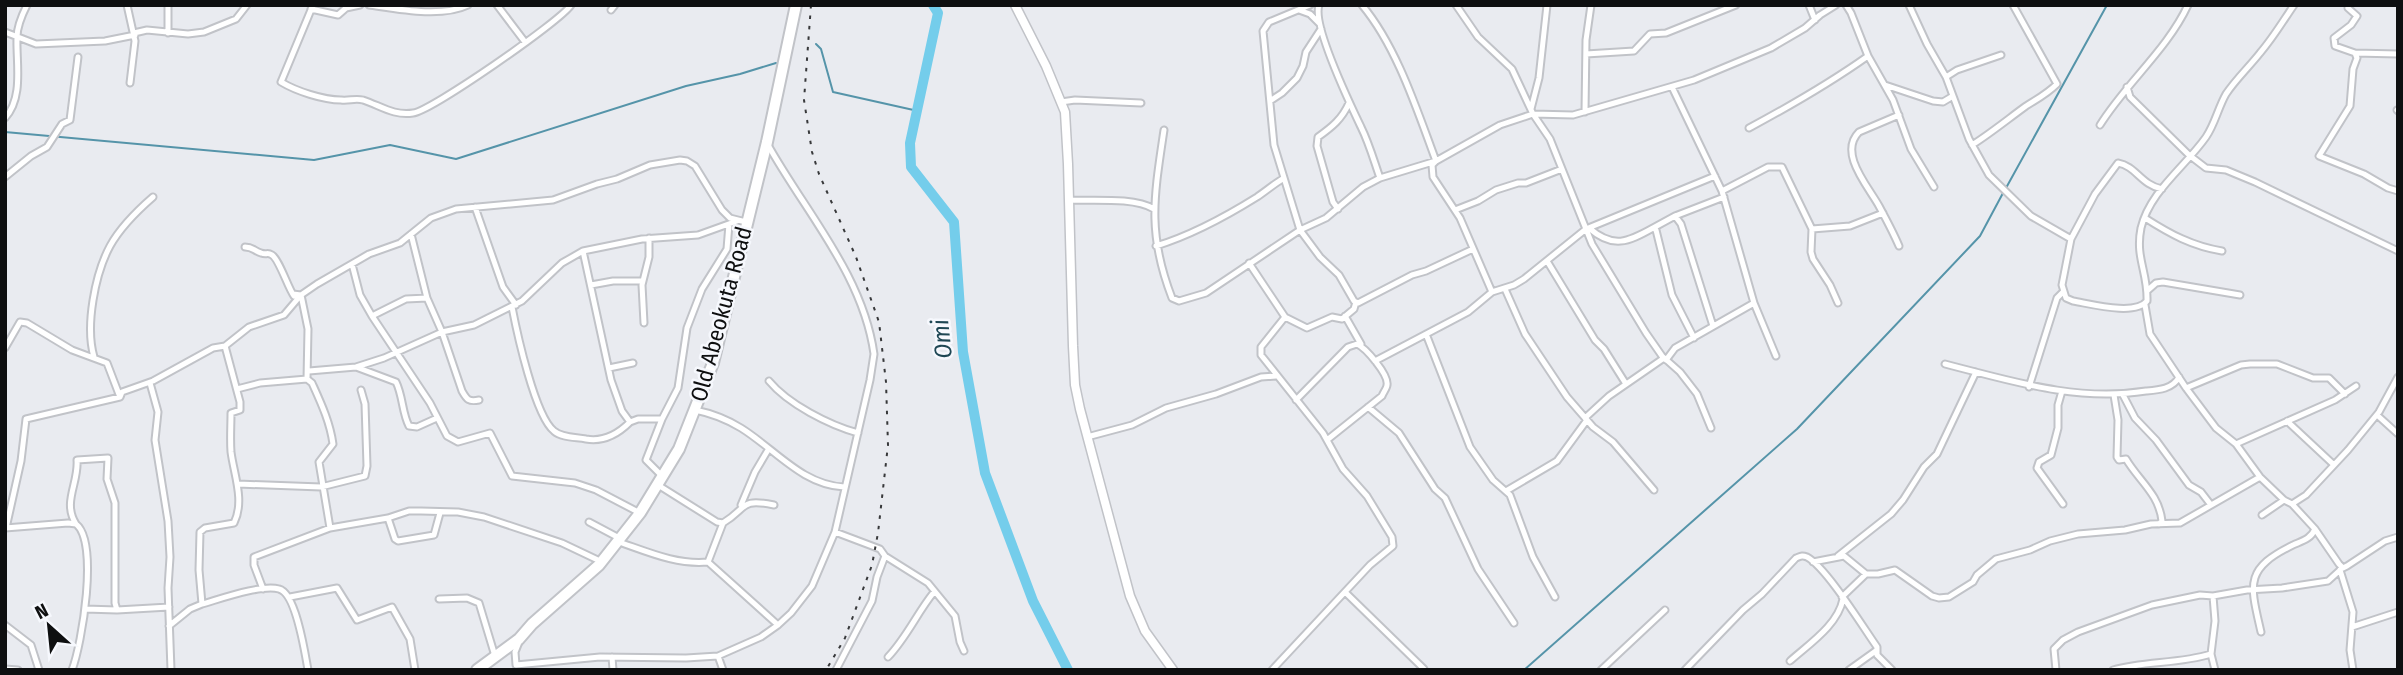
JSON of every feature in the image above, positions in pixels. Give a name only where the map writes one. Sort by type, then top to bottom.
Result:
[{"type":"highway","name":"Old Abeokuta Road","points":[[477,670],[519,639],[531,625],[602,562],[640,513],[679,449],[712,363],[741,222],[767,142],[796,5]]},
{"type":"street","points":[[5,118],[16,97],[16,38],[27,5]]},
{"type":"street","points":[[127,5],[134,34],[130,83]]},
{"type":"street","points":[[168,5],[168,33]]},
{"type":"street","points":[[5,32],[36,44],[105,41],[147,30],[188,34],[219,27],[236,19],[247,5]]},
{"type":"street","points":[[360,5],[346,8],[338,15],[312,7],[281,82],[301,92],[341,100],[361,100],[397,114],[416,113],[441,101],[555,22],[567,7]]},
{"type":"street","points":[[369,5],[389,6],[398,10],[444,12],[468,5]]},
{"type":"street","points":[[497,5],[525,42]]},
{"type":"street","points":[[1015,5],[1046,66],[1061,102],[1067,128],[1075,385],[1087,437],[1130,596],[1145,631],[1173,670]]},
{"type":"street","points":[[1249,263],[1284,317],[1307,328],[1332,317],[1340,319],[1354,309],[1356,302],[1339,275],[1320,257],[1300,230],[1274,145],[1263,31],[1269,22],[1310,5]]},
{"type":"street","points":[[1319,5],[1317,10],[1320,26],[1380,178]]},
{"type":"street","points":[[1362,5],[1377,24],[1395,61],[1436,161]]},
{"type":"street","points":[[1456,5],[1478,37],[1512,69],[1532,112],[1550,139],[1613,281],[1665,359],[1680,372],[1697,394],[1711,428]]},
{"type":"street","points":[[1532,112],[1539,78],[1547,5]]},
{"type":"street","points":[[1585,113],[1586,54],[1591,5]]},
{"type":"street","points":[[1586,54],[1634,51],[1650,34],[1665,33],[1736,5]]},
{"type":"street","points":[[1809,5],[1815,20]]},
{"type":"street","points":[[1164,130],[1154,209],[1156,246],[1172,298],[1179,301],[1206,293],[1300,230],[1326,218],[1356,192],[1380,178],[1436,161],[1490,130],[1532,112],[1569,116],[1585,113],[1672,87],[1755,57],[1805,28],[1836,5]]},
{"type":"street","points":[[1846,5],[1852,13],[1868,56],[1899,115],[1911,149],[1934,187]]},
{"type":"street","points":[[1909,5],[1946,77],[1972,145],[1989,175],[2031,216],[2071,239]]},
{"type":"street","points":[[1972,145],[2049,93],[2057,84],[2013,5]]},
{"type":"street","points":[[2100,125],[2175,30],[2188,5]]},
{"type":"street","points":[[2294,5],[2278,31],[2232,85],[2205,138],[2162,189],[2145,218],[2138,253],[2147,280],[2146,305],[2150,334],[2216,428],[2236,444],[2260,477],[2284,500],[2292,504],[2315,529],[2340,569],[2353,612],[2350,650],[2353,670]]},
{"type":"street","points":[[2348,8],[2357,16],[2351,25],[2334,38],[2335,46],[2355,53],[2398,54]]},
{"type":"street","points":[[1299,10],[1310,14],[1320,26]]},
{"type":"street","points":[[1270,101],[1297,78],[1306,52],[1320,26]]},
{"type":"street","points":[[2355,53],[2357,58],[2353,69],[2350,106],[2319,156],[2398,191]]},
{"type":"street","points":[[1946,77],[2001,55]]},
{"type":"street","points":[[1749,128],[1821,89],[1868,56]]},
{"type":"street","points":[[5,177],[47,147],[62,124],[70,121],[78,57]]},
{"type":"street","points":[[1885,85],[1933,101],[1943,102],[1953,96]]},
{"type":"street","points":[[1672,87],[1723,194],[1754,303],[1776,356]]},
{"type":"street","points":[[2127,88],[2130,97]]},
{"type":"street","points":[[2123,94],[2130,97],[2189,155],[2206,168],[2226,170],[2255,182],[2398,251]]},
{"type":"street","points":[[1061,102],[1076,100],[1141,103]]},
{"type":"street","points":[[1338,209],[1333,202],[1317,146],[1318,138],[1334,127],[1349,102]]},
{"type":"street","points":[[1899,115],[1868,126],[1852,141],[1857,172],[1883,213],[1899,246]]},
{"type":"street","points":[[519,639],[516,667],[612,657],[718,656],[778,625],[812,586],[835,532],[874,354],[864,311],[846,271],[767,142]]},
{"type":"street","points":[[120,397],[122,392],[150,383],[213,348],[225,346],[249,327],[284,315],[301,295],[369,254],[400,243],[444,212],[553,200],[617,179],[650,164],[680,160],[695,166],[722,210],[741,222]]},
{"type":"street","points":[[1436,161],[1432,165],[1433,177],[1455,210],[1492,292]]},
{"type":"street","points":[[2146,305],[2124,309],[2073,301],[2066,298],[2063,292],[2071,239],[2095,194],[2118,163],[2125,164],[2150,187],[2162,189]]},
{"type":"street","points":[[1588,229],[1604,239],[1622,242],[1723,194],[1768,167],[1779,166],[1786,173],[1812,229],[1813,259],[1838,303]]},
{"type":"street","points":[[1455,210],[1496,190],[1526,183],[1562,169]]},
{"type":"street","points":[[1375,361],[1468,312],[1492,292],[1505,289],[1524,279],[1588,229],[1715,176]]},
{"type":"street","points":[[1156,246],[1184,238],[1255,198],[1284,178]]},
{"type":"street","points":[[93,357],[91,312],[108,249],[153,197]]},
{"type":"street","points":[[1069,200],[1109,201],[1144,205],[1154,209]]},
{"type":"street","points":[[475,207],[503,287],[514,306],[537,399],[555,432],[594,441],[622,430],[638,419],[662,419]]},
{"type":"street","points":[[1812,229],[1850,226],[1883,213]]},
{"type":"street","points":[[1675,216],[1681,224],[1713,326]]},
{"type":"street","points":[[2145,218],[2185,241],[2222,251]]},
{"type":"street","points":[[309,371],[356,367],[442,332],[474,325],[514,306],[532,293],[562,262],[583,251],[649,238],[698,235],[729,223],[741,222]]},
{"type":"street","points":[[723,523],[714,520],[661,481],[646,460],[680,381],[683,347],[695,305],[713,267],[726,249],[730,236],[729,223]]},
{"type":"street","points":[[1653,228],[1658,234],[1672,295],[1694,338]]},
{"type":"street","points":[[411,234],[428,298],[464,396],[471,401],[479,400]]},
{"type":"street","points":[[644,323],[643,281],[649,257],[649,238]]},
{"type":"street","points":[[245,247],[253,247],[261,253],[274,256],[297,302]]},
{"type":"street","points":[[1356,302],[1473,249]]},
{"type":"street","points":[[583,251],[608,368],[622,411],[630,422]]},
{"type":"street","points":[[1547,261],[1595,340],[1604,349],[1626,384]]},
{"type":"street","points":[[352,264],[360,295],[449,439],[458,442],[491,434],[512,476],[575,483],[596,490],[640,513]]},
{"type":"street","points":[[591,285],[613,281],[643,281]]},
{"type":"street","points":[[2148,290],[2163,282],[2240,295]]},
{"type":"street","points":[[1505,289],[1525,334],[1567,397],[1586,419],[1613,442],[1654,490]]},
{"type":"street","points":[[2029,387],[2057,298],[2063,292]]},
{"type":"street","points":[[293,294],[301,295]]},
{"type":"street","points":[[301,295],[307,329],[307,379]]},
{"type":"street","points":[[372,316],[406,299],[428,298]]},
{"type":"street","points":[[1506,491],[1557,461],[1586,419],[1609,396],[1665,359],[1675,348],[1754,303]]},
{"type":"street","points":[[1327,440],[1382,396],[1387,386],[1375,361],[1362,346],[1345,316]]},
{"type":"street","points":[[1272,670],[1370,565],[1393,546],[1392,537],[1367,496],[1343,469],[1327,440],[1276,376],[1260,350],[1284,317]]},
{"type":"street","points":[[5,348],[20,322],[24,322],[72,350],[109,366],[120,397]]},
{"type":"street","points":[[1426,334],[1470,447],[1487,473],[1506,491],[1513,503],[1533,557],[1555,597]]},
{"type":"street","points":[[1296,400],[1348,347],[1357,344],[1362,346]]},
{"type":"street","points":[[202,604],[200,532],[205,528],[234,523],[238,512],[230,437],[231,413],[240,410],[225,346]]},
{"type":"street","points":[[608,368],[633,363]]},
{"type":"street","points":[[1945,364],[2029,387],[2114,395],[2167,387],[2174,385],[2179,377]]},
{"type":"street","points":[[2186,388],[2241,365],[2277,364],[2313,378],[2329,378],[2345,394]]},
{"type":"street","points":[[356,367],[396,382],[409,426],[417,427],[437,418]]},
{"type":"street","points":[[1839,556],[1891,514],[1903,500],[1924,467],[1937,454],[1976,372]]},
{"type":"street","points":[[1087,437],[1132,425],[1166,408],[1216,394],[1261,377],[1276,376]]},
{"type":"street","points":[[2292,504],[2305,495],[2377,415],[2398,377]]},
{"type":"street","points":[[237,389],[260,383],[307,379],[312,383],[332,432],[333,444],[319,462],[321,487],[330,528]]},
{"type":"street","points":[[769,381],[785,397],[836,427],[858,433]]},
{"type":"street","points":[[150,383],[158,412],[155,440],[168,521],[171,670]]},
{"type":"street","points":[[2236,444],[2345,394],[2356,386]]},
{"type":"street","points":[[237,484],[321,487],[358,480],[366,473],[365,404],[361,390]]},
{"type":"street","points":[[2062,391],[2052,455],[2039,462],[2037,468],[2063,504]]},
{"type":"street","points":[[2114,395],[2118,420],[2117,457],[2119,460],[2126,459],[2137,477],[2158,500],[2162,521],[2158,525]]},
{"type":"street","points":[[2123,395],[2135,418],[2156,440],[2189,485],[2201,492],[2211,505]]},
{"type":"street","points":[[76,524],[6,528],[21,461],[26,419],[120,397]]},
{"type":"street","points":[[1368,407],[1399,433],[1436,489],[1445,498],[1478,569],[1514,623]]},
{"type":"street","points":[[695,410],[741,428],[800,472],[824,484],[844,487]]},
{"type":"street","points":[[2377,415],[2398,434]]},
{"type":"street","points":[[2287,421],[2333,464]]},
{"type":"street","points":[[708,562],[723,523],[741,505],[768,450]]},
{"type":"street","points":[[72,670],[78,657],[88,574],[85,539],[71,513],[70,498],[78,476],[77,460],[108,458],[107,479],[115,503],[117,610]]},
{"type":"street","points":[[1813,562],[1844,556],[1866,574],[1895,570],[1916,586],[1939,598],[1949,597],[1973,582],[1977,575],[2000,557],[2078,534],[2179,523],[2260,477]]},
{"type":"street","points":[[2262,515],[2284,500]]},
{"type":"street","points":[[741,505],[758,502],[774,505]]},
{"type":"street","points":[[263,589],[254,565],[254,557],[330,528],[409,511],[471,514],[562,543],[602,562]]},
{"type":"street","points":[[388,517],[398,541],[415,540],[434,535],[440,513]]},
{"type":"street","points":[[589,522],[620,540],[668,559],[708,562],[778,625]]},
{"type":"street","points":[[2261,632],[2253,590],[2255,573],[2263,563],[2309,538],[2315,529]]},
{"type":"street","points":[[835,532],[880,549],[885,556],[897,561],[928,583],[955,616],[964,651]]},
{"type":"street","points":[[2056,670],[2054,649],[2063,640],[2078,632],[2152,605],[2200,595],[2282,589],[2328,581],[2340,569],[2385,541],[2398,537]]},
{"type":"street","points":[[836,670],[872,601],[885,556]]},
{"type":"street","points":[[1685,670],[1796,558],[1804,556],[1839,590],[1877,647],[1877,655],[1892,670]]},
{"type":"street","points":[[1790,661],[1829,625],[1843,598],[1866,574]]},
{"type":"street","points":[[169,626],[190,609],[202,604],[263,589],[278,588],[290,597],[308,670]]},
{"type":"street","points":[[290,597],[337,588],[357,620],[392,607],[410,639],[415,670]]},
{"type":"street","points":[[888,657],[908,634],[916,615],[934,592]]},
{"type":"street","points":[[1345,592],[1424,669]]},
{"type":"street","points":[[2213,596],[2215,621],[2211,654],[2215,670]]},
{"type":"street","points":[[439,599],[467,598],[479,603],[495,656]]},
{"type":"street","points":[[85,609],[169,607]]},
{"type":"street","points":[[1601,670],[1665,610]]},
{"type":"street","points":[[2352,627],[2398,612]]},
{"type":"street","points":[[5,625],[31,645],[39,670]]},
{"type":"street","points":[[1849,670],[1877,650]]},
{"type":"street","points":[[2113,670],[2211,654]]},
{"type":"street","points":[[718,656],[723,670]]},
{"type":"street","points":[[612,657],[613,670]]},
{"type":"street","points":[[5,669],[18,670]]},
{"type":"waterway","name":"Omi","points":[[933,5],[938,13],[910,143],[911,167],[954,222],[963,352],[985,473],[1033,601],[1068,670]]},
{"type":"waterway","points":[[2006,188],[2107,5]]},
{"type":"waterway","points":[[816,44],[821,49],[833,92],[918,111]]},
{"type":"waterway","points":[[5,132],[314,160],[390,145],[456,159],[686,86],[776,63]]},
{"type":"waterway","points":[[1524,670],[1797,429],[1980,236],[2003,193]]},
{"type":"railway","points":[[811,5],[804,100],[812,152],[856,257],[879,322],[886,382],[888,445],[872,565],[845,638],[826,670]]}]
